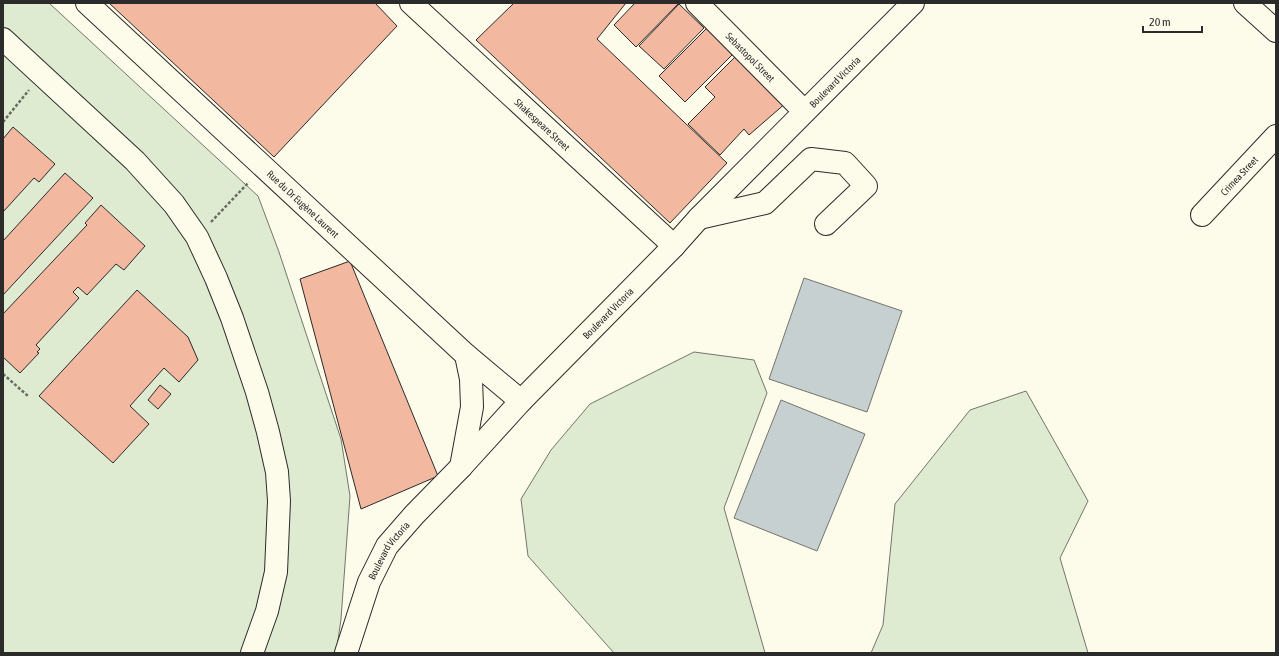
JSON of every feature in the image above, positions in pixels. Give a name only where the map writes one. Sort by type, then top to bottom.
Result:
[{"type":"street","name":"Rue du Dr Eugène Laurent","points":[[87,3],[466,355],[521,401]]},
{"type":"street","name":"Shakespeare Street","points":[[411,3],[674,246]]},
{"type":"street","name":"Sebastopol Street","points":[[697,3],[804,111]]},
{"type":"street","name":"Boulevard Victoria","points":[[346,653],[369,582],[387,546],[414,515],[461,467],[521,401],[674,246],[699,218],[913,3]]},
{"type":"street","points":[[1245,3],[1276,31]]},
{"type":"street","points":[[3,39],[135,162],[174,204],[197,237],[216,278],[232,318],[257,392],[277,472],[279,501],[276,572],[268,611],[252,653]]},
{"type":"street","name":"Crimea Street","points":[[1202,215],[1276,136]]},
{"type":"street","points":[[699,218],[765,202],[811,159],[845,163],[866,186],[826,224]]},
{"type":"street","points":[[461,467],[472,407],[471,379],[466,355]]},
{"type":"path","points":[[3,122],[41,76]]},
{"type":"path","points":[[197,237],[251,180]]},
{"type":"path","points":[[3,374],[28,396]]},
{"type":"green space","points":[[3,3],[49,3],[258,196],[279,252],[341,439],[350,496],[341,619],[337,647],[334,653],[3,653]]},
{"type":"green space","points":[[694,352],[754,360],[767,393],[724,508],[765,653],[614,653],[528,556],[521,499],[551,450],[590,404]]},
{"type":"green space","points":[[1026,391],[1088,501],[1060,558],[1088,653],[871,653],[883,625],[895,504],[970,410]]},
{"type":"shaded area","points":[[804,278],[902,311],[867,412],[769,379]]},
{"type":"shaded area","points":[[781,400],[865,434],[817,551],[734,518]]},
{"type":"building","points":[[109,3],[375,3],[397,26],[274,157]]},
{"type":"building","points":[[514,3],[626,3],[597,39],[727,163],[670,223],[476,40]]},
{"type":"building","points":[[635,3],[679,3],[636,47],[614,25]]},
{"type":"building","points":[[679,4],[704,28],[664,69],[639,46]]},
{"type":"building","points":[[707,28],[733,54],[685,102],[659,76]]},
{"type":"building","points":[[739,53],[787,102],[749,135],[744,129],[720,155],[688,124],[715,97],[705,87]]},
{"type":"building","points":[[13,127],[55,164],[39,182],[34,178],[3,212],[3,139]]},
{"type":"building","points":[[65,173],[93,198],[3,295],[3,241]]},
{"type":"building","points":[[101,205],[145,246],[124,270],[116,264],[87,295],[78,287],[73,292],[79,298],[36,345],[40,349],[37,352],[39,353],[20,373],[3,357],[3,314],[87,225],[85,223]]},
{"type":"building","points":[[350,261],[438,476],[361,509],[300,279]]},
{"type":"building","points":[[137,290],[188,337],[198,360],[179,382],[164,368],[130,406],[149,424],[113,463],[39,396]]},
{"type":"building","points":[[160,385],[171,394],[158,409],[148,400]]}]
